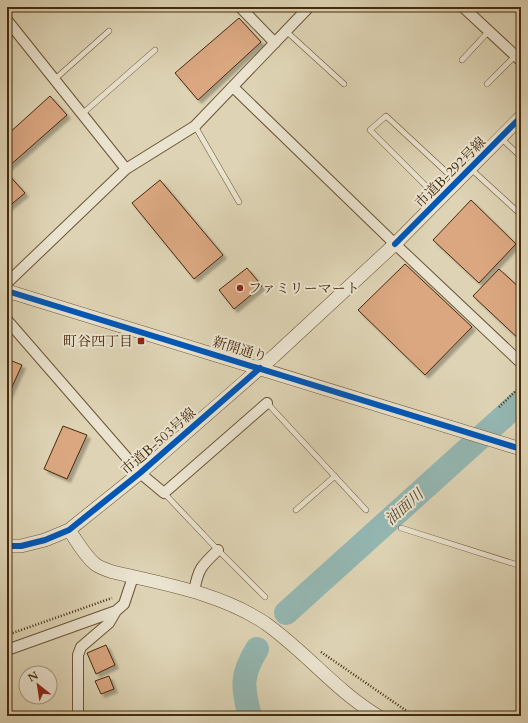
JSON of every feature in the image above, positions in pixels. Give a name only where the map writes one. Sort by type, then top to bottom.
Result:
[{"type":"street","points":[[240,7],[275,43]]},
{"type":"street","points":[[7,283],[126,169],[195,126],[309,7]]},
{"type":"street","points":[[463,7],[518,58]]},
{"type":"street","points":[[7,20],[126,169]]},
{"type":"street","points":[[233,87],[395,244],[521,363]]},
{"type":"street","name":"市道B-292号線","points":[[260,368],[395,244],[521,117]]},
{"type":"street","name":"新開通り","points":[[7,291],[521,449]]},
{"type":"street","points":[[7,320],[140,474],[164,493],[267,403]]},
{"type":"street","name":"市道B-503号線","points":[[7,546],[21,546],[45,540],[69,530],[140,474],[260,368]]},
{"type":"street","points":[[69,530],[86,554],[96,564],[112,572],[214,598],[227,603],[266,624],[374,715]]},
{"type":"street","points":[[194,592],[202,564],[218,550]]},
{"type":"street","points":[[78,716],[78,655],[81,646],[109,624],[116,611],[124,604],[133,577]]},
{"type":"street","points":[[7,650],[116,611]]},
{"type":"lane","points":[[54,80],[109,31]]},
{"type":"lane","points":[[286,31],[344,84]]},
{"type":"lane","points":[[462,60],[489,31]]},
{"type":"lane","points":[[82,114],[155,50]]},
{"type":"lane","points":[[487,84],[518,58]]},
{"type":"lane","points":[[440,200],[370,130],[386,116],[456,182]]},
{"type":"lane","points":[[195,126],[239,202]]},
{"type":"lane","points":[[501,138],[521,158]]},
{"type":"lane","points":[[470,169],[518,212],[521,208]]},
{"type":"lane","points":[[267,403],[366,510]]},
{"type":"lane","points":[[296,510],[335,476]]},
{"type":"lane","points":[[164,493],[265,597]]},
{"type":"lane","points":[[402,528],[521,566]]},
{"type":"path","points":[[499,407],[521,386]]},
{"type":"path","points":[[7,635],[119,596]]},
{"type":"path","points":[[315,655],[322,652],[414,716]]},
{"type":"building","points":[[239,18],[261,42],[198,100],[175,73]]},
{"type":"building","points":[[50,96],[67,115],[8,167],[7,135]]},
{"type":"building","points":[[7,173],[25,193],[7,208]]},
{"type":"building","points":[[160,180],[223,255],[194,279],[132,203]]},
{"type":"building","points":[[471,200],[516,244],[479,283],[433,240]]},
{"type":"building","points":[[405,264],[472,327],[425,375],[358,310]]},
{"type":"building","name":"ファミリーマート","points":[[247,268],[262,286],[234,309],[219,290]]},
{"type":"building","points":[[499,269],[521,289],[521,341],[473,296]]},
{"type":"building","points":[[7,359],[22,365],[7,398]]},
{"type":"building","points":[[63,426],[87,435],[67,479],[44,469]]},
{"type":"building","points":[[106,645],[115,665],[96,674],[87,653]]},
{"type":"building","points":[[109,676],[114,689],[101,694],[95,681]]},
{"type":"waterway","name":"油面川","points":[[286,613],[521,401]]},
{"type":"waterway","name":"油面川","points":[[250,716],[245,697],[244,681],[248,666],[257,649]]},
{"type":"cycle path","points":[[395,244],[521,117]]},
{"type":"cycle path","points":[[7,291],[521,449]]},
{"type":"cycle path","points":[[7,546],[21,546],[45,540],[69,530],[140,473],[260,368]]},
{"type":"place","name":"ファミリーマート","points":[[240,288]]},
{"type":"place","name":"町谷四丁目","points":[[141,341]]}]
